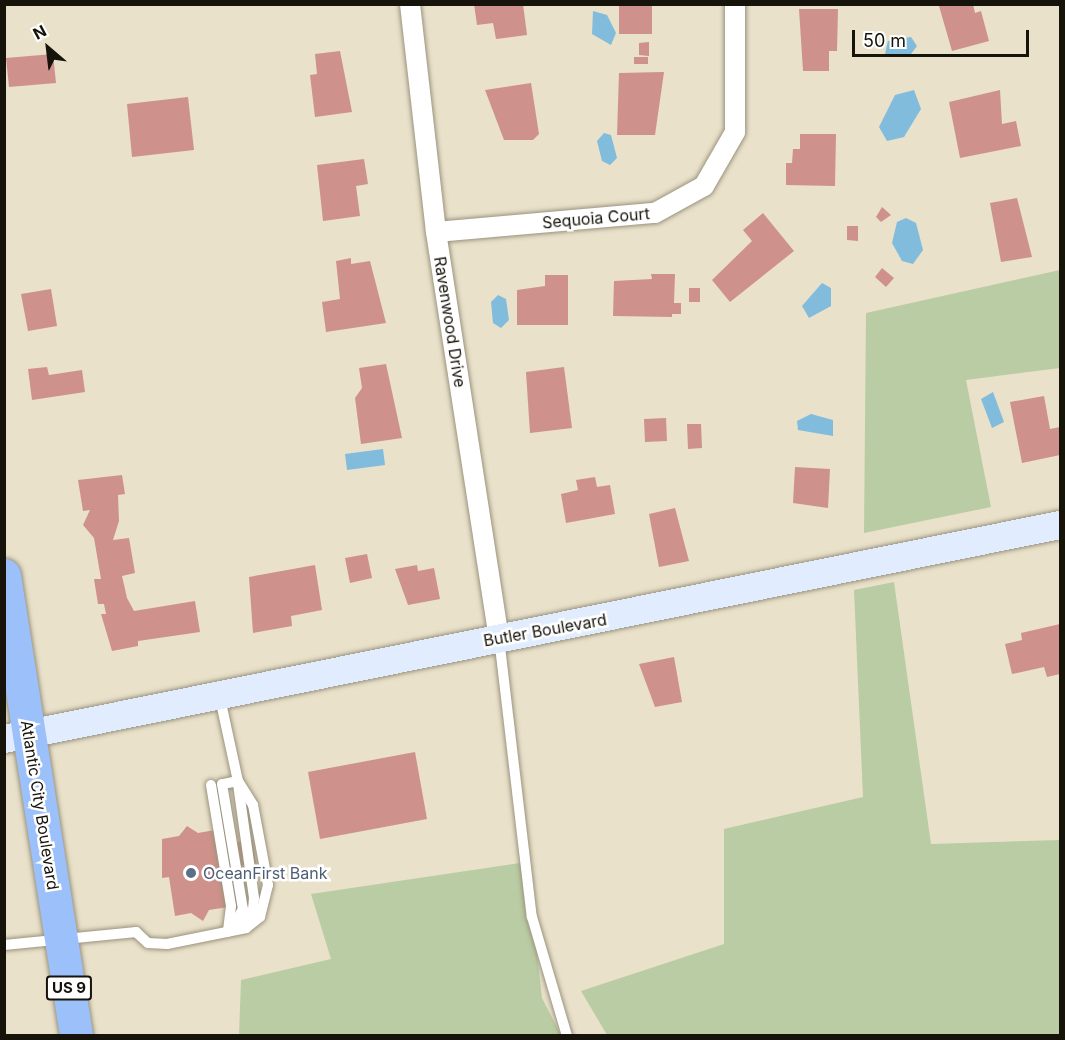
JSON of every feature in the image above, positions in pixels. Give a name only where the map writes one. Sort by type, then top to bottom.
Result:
[{"type":"highway","name":"Atlantic City Boulevard","points":[[4,575],[17,737],[61,940],[76,1035]]},
{"type":"street","name":"Ravenwood Drive","points":[[410,4],[436,232],[499,638]]},
{"type":"street","name":"Sequoia Court","points":[[436,232],[655,213],[704,186],[735,132],[735,4]]},
{"type":"street","name":"Butler Boulevard","points":[[17,737],[220,698],[499,638],[1060,525]]},
{"type":"lane","points":[[499,638],[532,917],[567,1035]]},
{"type":"lane","points":[[4,945],[136,932],[148,943],[167,944],[226,934],[253,922],[267,903],[253,805],[238,782],[220,698]]},
{"type":"lane","points":[[226,934],[239,924],[243,909],[216,785],[238,782]]},
{"type":"green space","points":[[1060,270],[1060,368],[966,380],[991,507],[864,533],[866,313]]},
{"type":"green space","points":[[894,582],[931,844],[1060,840],[1060,1035],[607,1035],[581,991],[724,944],[724,829],[863,797],[854,590]]},
{"type":"green space","points":[[527,862],[542,998],[561,1035],[239,1036],[241,980],[331,959],[311,894]]},
{"type":"water","points":[[593,11],[607,15],[616,33],[611,45],[592,34]]},
{"type":"water","points":[[911,37],[917,46],[911,54],[885,54],[888,41]]},
{"type":"water","points":[[914,90],[921,109],[904,137],[887,141],[879,127],[895,95]]},
{"type":"water","points":[[604,133],[611,135],[617,158],[610,165],[602,161],[597,141]]},
{"type":"water","points":[[906,218],[916,223],[923,250],[913,264],[902,261],[892,243],[897,222]]},
{"type":"water","points":[[822,283],[831,288],[831,306],[809,318],[802,306]]},
{"type":"water","points":[[498,295],[506,299],[509,320],[501,328],[493,323],[491,302]]},
{"type":"water","points":[[993,392],[1004,422],[992,428],[981,399]]},
{"type":"water","points":[[811,414],[833,420],[833,436],[798,430],[797,421]]},
{"type":"water","points":[[383,449],[385,465],[347,470],[345,454]]},
{"type":"building","points":[[474,4],[523,4],[527,35],[496,39],[493,23],[477,25]]},
{"type":"building","points":[[619,4],[652,4],[652,34],[619,34]]},
{"type":"building","points":[[973,4],[975,13],[981,11],[989,41],[952,51],[939,6]]},
{"type":"building","points":[[799,9],[838,9],[837,51],[829,51],[829,71],[803,71]]},
{"type":"building","points":[[649,42],[649,56],[639,55],[639,43]]},
{"type":"building","points":[[340,51],[352,112],[315,117],[310,75],[317,74],[315,54]]},
{"type":"building","points":[[53,54],[56,83],[9,87],[6,58]]},
{"type":"building","points":[[634,57],[648,57],[648,64],[634,64]]},
{"type":"building","points":[[664,72],[655,135],[617,135],[619,73]]},
{"type":"building","points":[[531,83],[539,134],[533,140],[504,140],[485,90]]},
{"type":"building","points":[[1000,90],[1002,124],[1016,121],[1021,146],[960,158],[949,102]]},
{"type":"building","points":[[188,97],[194,150],[132,157],[127,104]]},
{"type":"building","points":[[800,134],[836,134],[835,186],[786,185],[786,163],[792,163],[793,149],[800,149]]},
{"type":"building","points":[[364,159],[368,184],[356,186],[360,216],[323,221],[317,165]]},
{"type":"building","points":[[1017,198],[1032,257],[1001,262],[990,203]]},
{"type":"building","points":[[882,207],[891,215],[881,222],[876,217]]},
{"type":"building","points":[[763,213],[794,251],[730,302],[712,280],[752,241],[743,230]]},
{"type":"building","points":[[847,226],[858,226],[858,241],[847,240]]},
{"type":"building","points":[[351,258],[351,264],[370,261],[386,323],[326,332],[322,302],[340,299],[336,261]]},
{"type":"building","points":[[882,268],[894,278],[886,287],[875,277]]},
{"type":"building","points":[[651,274],[675,274],[674,303],[681,303],[681,314],[672,314],[672,317],[613,316],[614,281],[652,279]]},
{"type":"building","points":[[545,275],[568,275],[568,325],[517,325],[517,290],[545,286]]},
{"type":"building","points":[[689,288],[700,288],[700,302],[689,302]]},
{"type":"building","points":[[51,289],[57,326],[28,331],[21,294]]},
{"type":"building","points":[[386,364],[402,438],[361,444],[355,398],[362,388],[359,368]]},
{"type":"building","points":[[47,367],[49,375],[82,370],[85,392],[32,400],[28,369]]},
{"type":"building","points":[[564,367],[572,428],[530,433],[526,372]]},
{"type":"building","points":[[1044,396],[1050,429],[1060,427],[1060,455],[1022,463],[1010,402]]},
{"type":"building","points":[[666,418],[667,441],[645,442],[644,419]]},
{"type":"building","points":[[687,424],[701,424],[702,448],[688,449]]},
{"type":"building","points":[[795,467],[830,469],[828,508],[793,503]]},
{"type":"building","points":[[122,475],[125,494],[118,495],[119,521],[113,540],[129,538],[135,573],[122,576],[127,598],[134,611],[195,601],[200,632],[138,641],[138,646],[112,651],[101,614],[106,614],[104,604],[98,604],[94,579],[101,579],[94,538],[83,525],[90,510],[83,511],[78,480]]},
{"type":"building","points":[[595,477],[597,487],[610,485],[615,514],[566,523],[561,494],[578,490],[576,480]]},
{"type":"building","points":[[675,508],[689,561],[659,567],[649,514]]},
{"type":"building","points":[[367,554],[372,578],[350,583],[345,558]]},
{"type":"building","points":[[315,565],[322,610],[291,616],[292,626],[253,633],[249,577]]},
{"type":"building","points":[[417,565],[418,571],[434,568],[440,599],[408,605],[395,569]]},
{"type":"building","points":[[1060,624],[1060,674],[1047,677],[1044,667],[1012,674],[1005,644],[1022,640],[1021,633]]},
{"type":"building","points":[[674,657],[682,702],[655,707],[639,664]]},
{"type":"building","points":[[415,752],[427,819],[320,839],[308,772]]},
{"type":"building","name":"OceanFirst Bank","points":[[187,826],[198,833],[215,830],[217,845],[252,840],[256,863],[221,868],[228,907],[209,910],[203,921],[191,913],[175,916],[169,877],[162,878],[162,839],[179,836]]},
{"type":"place","name":"OceanFirst Bank","points":[[191,873]]}]
